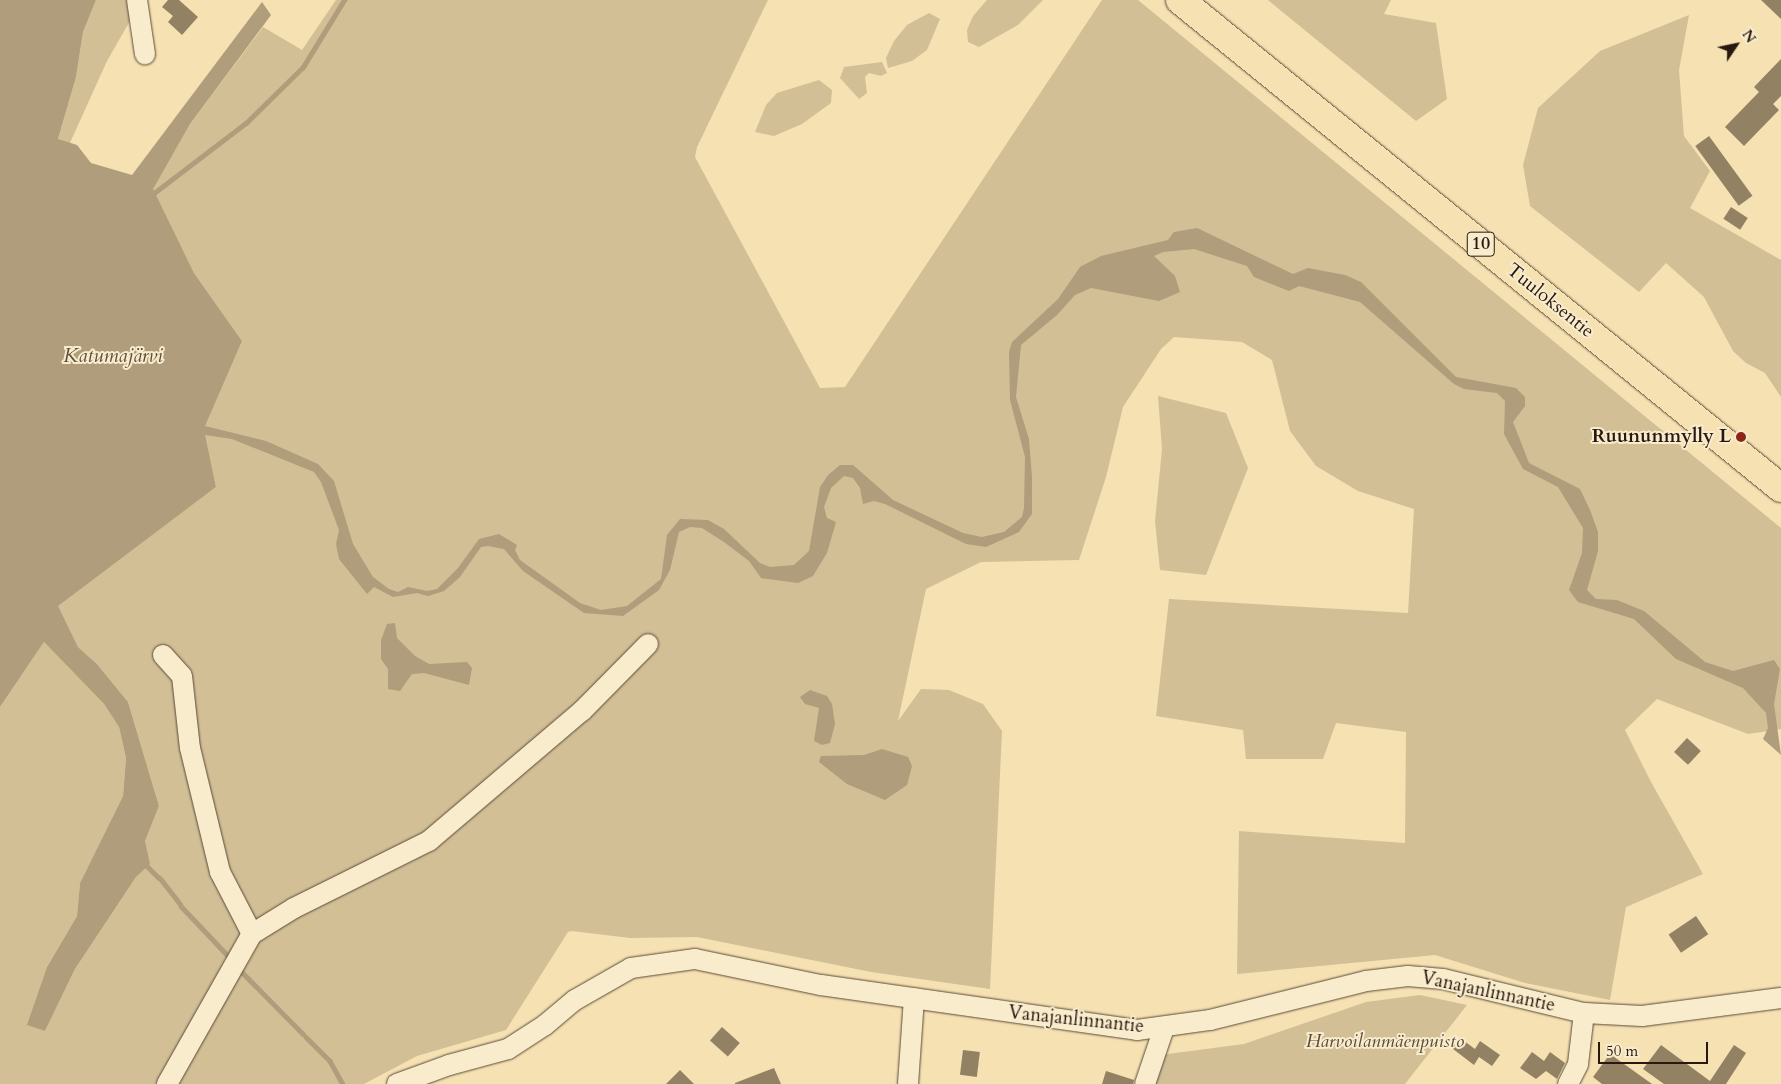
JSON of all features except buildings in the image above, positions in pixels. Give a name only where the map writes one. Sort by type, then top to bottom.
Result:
[{"type":"highway","name":"Tuuloksentie","points":[[1180,0],[1781,488]]},
{"type":"street","points":[[137,0],[145,54]]},
{"type":"street","points":[[167,1084],[252,934],[294,908],[429,841],[582,712],[648,644]]},
{"type":"street","points":[[163,656],[182,676],[190,748],[220,872],[252,934]]},
{"type":"street","name":"Vanajanlinnantie","points":[[397,1084],[449,1065],[508,1049],[607,979],[649,963],[695,958],[821,985],[1107,1027],[1164,1028],[1220,1017],[1366,980],[1408,976],[1443,978],[1584,1013],[1642,1016],[1781,998]]},
{"type":"street","points":[[908,1084],[914,998]]},
{"type":"street","points":[[1568,1084],[1578,1064],[1584,1013]]},
{"type":"street","points":[[1145,1084],[1164,1028]]},
{"type":"green space","points":[[96,0],[130,0],[131,19],[107,61],[69,145],[58,139],[76,77],[83,32]]},
{"type":"green space","points":[[336,0],[768,0],[697,147],[695,157],[820,388],[845,387],[1102,0],[1138,0],[1781,528],[1781,729],[1748,734],[1657,699],[1625,730],[1651,782],[1703,874],[1626,907],[1610,1000],[1525,983],[1435,955],[1237,974],[1239,831],[1405,843],[1406,732],[1336,723],[1323,759],[1246,759],[1243,730],[1156,716],[1169,599],[1408,613],[1414,509],[1358,491],[1316,466],[1290,431],[1272,360],[1242,342],[1174,337],[1161,349],[1123,407],[1106,477],[1079,560],[981,562],[926,589],[898,721],[921,689],[949,690],[983,704],[1002,731],[990,989],[871,972],[697,937],[630,938],[572,931],[568,932],[506,1030],[417,1056],[364,1084],[0,1084],[0,707],[44,642],[104,704],[119,727],[126,758],[123,796],[80,883],[77,916],[47,967],[28,1025],[45,1031],[75,969],[136,877],[149,864],[145,841],[159,806],[128,702],[97,664],[78,647],[57,606],[216,487],[203,429],[242,341],[194,273],[152,189],[190,124],[263,27],[302,50]]},
{"type":"green space","points":[[987,0],[1043,0],[1018,25],[979,47],[968,42],[967,30],[973,16]]},
{"type":"green space","points":[[1268,0],[1391,0],[1384,14],[1436,23],[1447,99],[1416,121]]},
{"type":"green space","points":[[929,13],[940,19],[927,50],[912,61],[888,68],[886,58],[894,41],[907,25]]},
{"type":"green space","points":[[1689,15],[1679,70],[1684,136],[1710,171],[1690,208],[1781,260],[1781,397],[1765,373],[1746,363],[1733,351],[1704,297],[1666,263],[1639,292],[1530,206],[1523,165],[1538,108],[1600,51]]},
{"type":"green space","points":[[882,62],[887,73],[881,76],[869,73],[865,77],[867,93],[859,99],[840,78],[844,67]]},
{"type":"green space","points":[[819,80],[832,90],[831,103],[802,124],[774,136],[755,132],[766,105],[777,93]]},
{"type":"green space","points":[[1158,396],[1226,413],[1248,468],[1206,575],[1160,570],[1155,521],[1162,449]]},
{"type":"green space","name":"Harvoilanmäenpuisto","points":[[1420,995],[1467,1005],[1405,1084],[1150,1084],[1160,1055],[1244,1044],[1366,1002]]},
{"type":"water","name":"Katumajärvi","points":[[0,0],[96,0],[83,32],[76,77],[58,139],[77,145],[91,163],[132,175],[262,2],[271,15],[190,124],[153,189],[194,273],[242,341],[205,426],[266,441],[318,464],[334,481],[353,544],[373,577],[389,589],[398,592],[408,587],[427,591],[437,589],[458,568],[479,539],[499,534],[517,545],[515,550],[520,560],[580,603],[601,610],[627,606],[661,579],[667,535],[680,519],[708,520],[724,529],[760,563],[770,567],[794,565],[809,551],[820,487],[828,475],[840,465],[853,465],[893,500],[963,533],[982,537],[1004,532],[1022,517],[1024,508],[1025,457],[1010,400],[1009,352],[1012,342],[1058,299],[1080,267],[1101,256],[1168,240],[1174,232],[1197,228],[1293,274],[1308,268],[1345,275],[1361,282],[1456,377],[1516,388],[1525,397],[1525,406],[1513,422],[1529,463],[1580,489],[1598,532],[1598,551],[1587,590],[1596,599],[1617,600],[1644,611],[1705,662],[1733,671],[1774,660],[1780,669],[1774,704],[1781,755],[1763,739],[1768,728],[1766,713],[1743,688],[1676,659],[1634,619],[1578,602],[1569,590],[1582,553],[1583,528],[1558,487],[1523,469],[1504,434],[1505,401],[1497,393],[1464,389],[1454,384],[1360,302],[1299,286],[1289,291],[1254,277],[1247,266],[1194,249],[1163,252],[1154,256],[1175,276],[1180,292],[1159,301],[1091,288],[1075,295],[1057,315],[1021,345],[1016,397],[1029,439],[1032,514],[1019,532],[986,547],[966,544],[885,504],[874,501],[863,504],[860,488],[853,478],[844,476],[831,488],[824,507],[827,518],[836,522],[827,553],[813,576],[798,583],[761,578],[749,561],[724,542],[702,528],[690,527],[679,532],[670,570],[659,590],[623,616],[584,613],[523,571],[504,549],[488,546],[481,547],[460,577],[444,591],[428,596],[417,593],[393,597],[374,587],[367,594],[339,559],[336,544],[339,530],[321,482],[314,472],[232,439],[205,435],[216,487],[58,606],[78,647],[97,664],[128,702],[159,806],[145,841],[150,864],[136,877],[75,969],[45,1031],[27,1025],[47,967],[77,916],[80,883],[123,796],[126,758],[119,727],[104,704],[44,642],[0,707]]},
{"type":"water","points":[[395,623],[397,638],[415,656],[429,664],[467,662],[472,668],[469,685],[424,673],[412,674],[400,691],[388,689],[388,669],[381,659],[381,640],[387,624]]},
{"type":"water","points":[[810,690],[827,696],[832,704],[835,724],[830,743],[822,745],[814,741],[819,708],[805,704],[800,697]]},
{"type":"water","points":[[882,749],[908,757],[912,766],[907,785],[885,800],[847,784],[819,762],[821,756],[864,755]]},
{"type":"waterway","points":[[154,193],[246,123],[303,67],[344,0]]},
{"type":"waterway","points":[[147,866],[159,878]]},
{"type":"waterway","points":[[160,878],[180,904]]},
{"type":"waterway","points":[[181,906],[232,960]]},
{"type":"waterway","points":[[239,969],[303,1034]]},
{"type":"waterway","points":[[306,1037],[330,1061],[343,1084]]},
{"type":"place","name":"Ruununmylly L","points":[[1741,437]]}]
